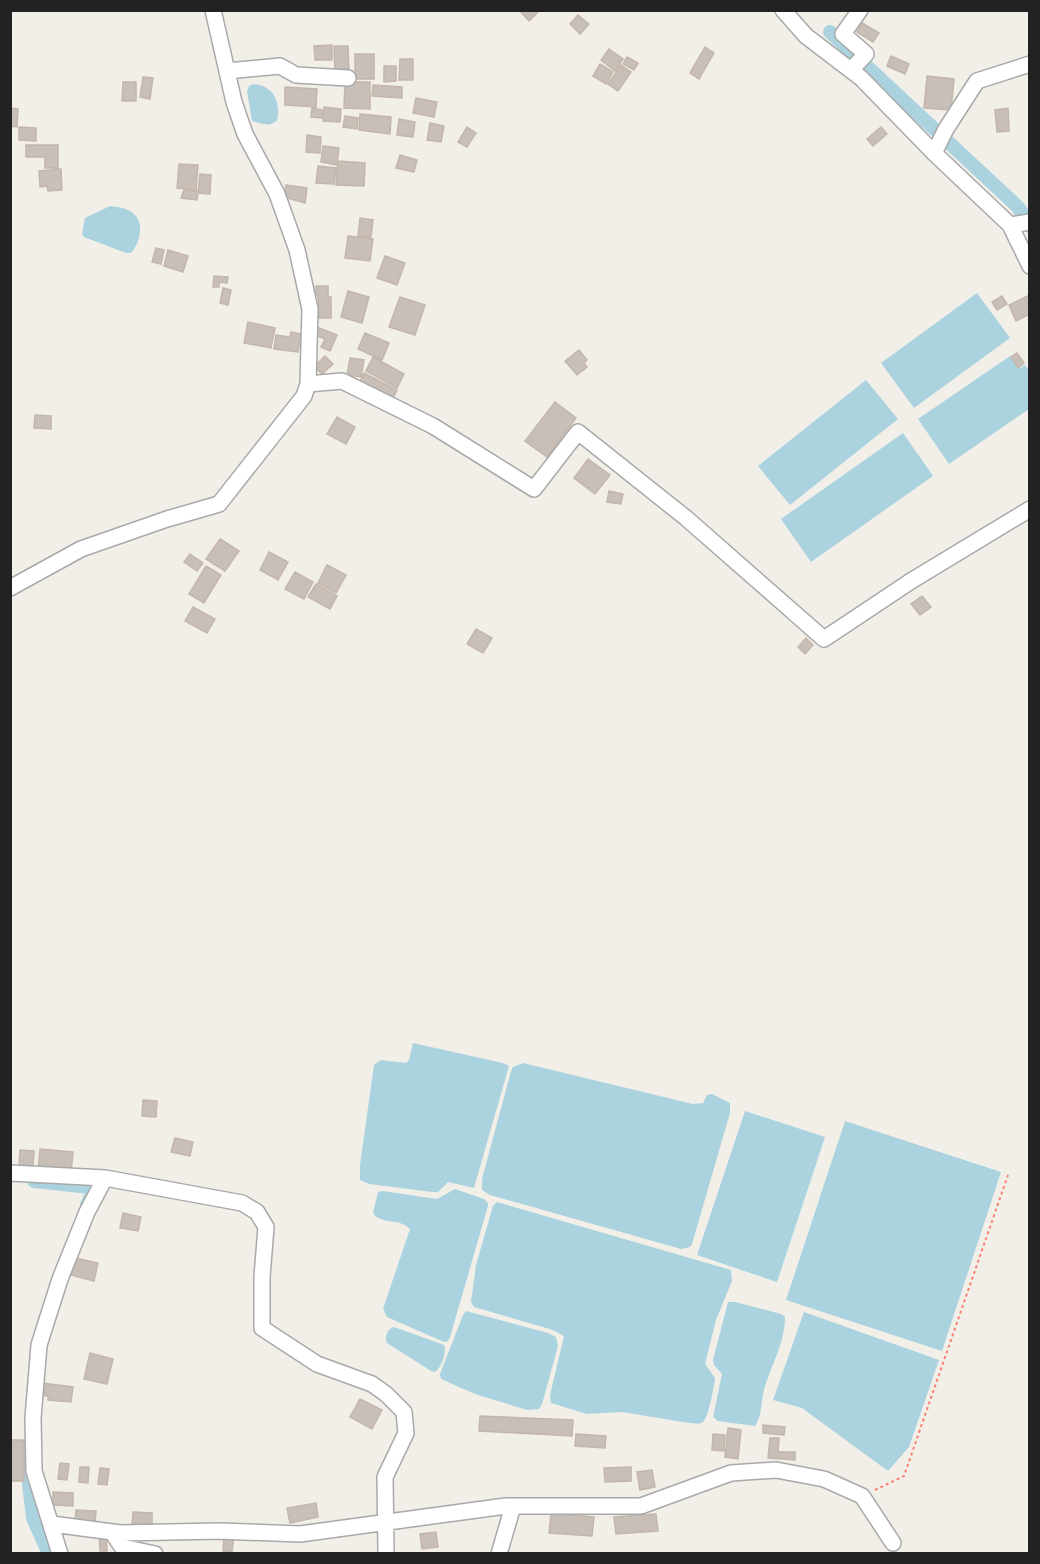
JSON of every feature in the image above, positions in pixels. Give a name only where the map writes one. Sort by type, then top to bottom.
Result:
[{"type":"street","points":[[10,588],[81,549],[167,519],[219,504],[304,396],[308,384],[310,309],[297,250],[277,194],[245,134],[234,102],[213,10]]},
{"type":"street","points":[[783,10],[806,36],[861,78],[934,153],[1010,225],[1029,266]]},
{"type":"street","points":[[851,70],[866,54],[843,34],[860,10]]},
{"type":"street","points":[[934,153],[946,129],[977,81],[1029,64]]},
{"type":"street","points":[[227,71],[280,66],[297,75],[348,78]]},
{"type":"street","points":[[1010,225],[1029,222]]},
{"type":"street","points":[[308,384],[342,381],[433,426],[534,489],[578,432],[686,518],[824,639],[911,581],[1029,509]]},
{"type":"street","points":[[10,1173],[105,1178],[242,1203],[257,1212],[266,1227],[262,1277],[262,1328],[317,1364],[372,1384],[404,1412],[406,1433],[385,1477],[386,1554]]},
{"type":"street","points":[[60,1554],[34,1471],[33,1418],[39,1344],[60,1279],[87,1212],[105,1178]]},
{"type":"street","points":[[52,1524],[112,1532],[219,1531],[300,1534],[513,1506],[641,1506],[731,1473],[776,1470],[824,1479],[862,1496],[893,1543]]},
{"type":"street","points":[[499,1554],[513,1506]]},
{"type":"street","points":[[112,1532],[122,1547],[155,1554]]},
{"type":"path","points":[[862,1496],[904,1476],[1008,1175]]},
{"type":"water","points":[[253,84],[268,89],[275,97],[278,115],[277,120],[273,123],[264,124],[252,121],[247,91]]},
{"type":"water","points":[[110,206],[131,211],[137,217],[140,227],[139,239],[131,253],[84,237],[82,234],[85,218]]},
{"type":"water","points":[[977,293],[1010,338],[914,408],[881,363]]},
{"type":"water","points":[[1010,356],[1019,369],[1025,365],[1029,371],[1029,409],[949,464],[918,419]]},
{"type":"water","points":[[866,380],[898,419],[790,505],[758,466]]},
{"type":"water","points":[[903,433],[933,476],[811,562],[781,519]]},
{"type":"water","points":[[413,1043],[509,1066],[474,1188],[448,1182],[438,1192],[432,1192],[369,1184],[360,1180],[360,1165],[374,1065],[381,1060],[406,1063],[409,1060]]},
{"type":"water","points":[[523,1063],[693,1104],[703,1103],[707,1095],[712,1094],[730,1103],[730,1113],[690,1247],[681,1249],[490,1195],[482,1190],[482,1179],[511,1071],[513,1067]]},
{"type":"water","points":[[745,1111],[825,1137],[777,1282],[697,1255]]},
{"type":"water","points":[[845,1121],[1001,1172],[942,1351],[786,1300]]},
{"type":"water","points":[[455,1189],[484,1199],[488,1206],[450,1337],[444,1342],[387,1317],[383,1309],[410,1229],[401,1224],[380,1219],[373,1213],[378,1192],[437,1199]]},
{"type":"water","points":[[497,1202],[731,1270],[732,1281],[716,1320],[705,1364],[715,1378],[709,1408],[703,1422],[689,1423],[622,1412],[587,1414],[551,1403],[550,1395],[564,1336],[553,1330],[474,1307],[471,1302],[476,1265],[493,1206]]},
{"type":"water","points":[[728,1302],[781,1314],[785,1317],[783,1336],[764,1390],[755,1426],[718,1421],[713,1417],[722,1374],[714,1365],[713,1360]]},
{"type":"water","points":[[466,1311],[556,1337],[558,1346],[539,1409],[527,1410],[475,1394],[441,1379],[440,1374]]},
{"type":"water","points":[[804,1312],[939,1360],[909,1447],[888,1471],[802,1408],[773,1400]]},
{"type":"water","points":[[394,1327],[444,1345],[444,1355],[438,1370],[431,1371],[387,1343],[387,1333]]},
{"type":"building","points":[[519,10],[540,10],[529,21]]},
{"type":"building","points":[[578,15],[589,24],[580,34],[570,24]]},
{"type":"building","points":[[862,23],[879,33],[873,42],[857,32]]},
{"type":"building","points":[[332,45],[332,60],[315,60],[314,46]]},
{"type":"building","points":[[334,46],[348,46],[349,73],[335,73]]},
{"type":"building","points":[[705,47],[714,53],[699,79],[690,73]]},
{"type":"building","points":[[609,49],[623,59],[615,71],[601,60]]},
{"type":"building","points":[[355,54],[374,54],[374,79],[355,79]]},
{"type":"building","points":[[891,56],[909,64],[905,74],[887,66]]},
{"type":"building","points":[[627,57],[638,63],[634,70],[623,64]]},
{"type":"building","points":[[400,59],[413,59],[413,80],[399,80]]},
{"type":"building","points":[[600,64],[613,72],[606,84],[593,76]]},
{"type":"building","points":[[621,65],[631,72],[618,91],[608,84]]},
{"type":"building","points":[[384,66],[396,66],[396,81],[384,82]]},
{"type":"building","points":[[927,76],[954,79],[951,110],[924,108]]},
{"type":"building","points":[[143,77],[153,78],[150,99],[140,97]]},
{"type":"building","points":[[123,82],[136,82],[136,101],[122,101]]},
{"type":"building","points":[[345,82],[370,82],[370,109],[344,108]]},
{"type":"building","points":[[373,85],[402,87],[402,98],[372,96]]},
{"type":"building","points":[[285,87],[317,89],[316,107],[285,105]]},
{"type":"building","points":[[416,98],[437,102],[434,117],[413,113]]},
{"type":"building","points":[[324,107],[341,109],[340,122],[323,121]]},
{"type":"building","points":[[10,108],[18,109],[17,127],[10,126]]},
{"type":"building","points":[[312,108],[323,110],[322,118],[311,117]]},
{"type":"building","points":[[1008,108],[1009,131],[997,132],[995,110]]},
{"type":"building","points":[[360,114],[391,117],[390,134],[359,130]]},
{"type":"building","points":[[345,116],[358,118],[357,129],[343,127]]},
{"type":"building","points":[[399,119],[415,122],[413,137],[397,135]]},
{"type":"building","points":[[430,123],[444,126],[441,142],[427,140]]},
{"type":"building","points":[[19,127],[36,128],[36,141],[19,140]]},
{"type":"building","points":[[467,127],[476,133],[467,147],[458,142]]},
{"type":"building","points":[[881,127],[887,134],[873,146],[867,139]]},
{"type":"building","points":[[307,135],[321,137],[320,153],[306,152]]},
{"type":"building","points":[[26,145],[58,145],[58,168],[45,168],[45,157],[26,157]]},
{"type":"building","points":[[323,146],[339,148],[337,165],[321,162]]},
{"type":"building","points":[[400,155],[417,160],[414,172],[396,168]]},
{"type":"building","points":[[338,161],[365,163],[364,186],[336,185]]},
{"type":"building","points":[[179,164],[198,165],[196,190],[177,188]]},
{"type":"building","points":[[318,166],[336,168],[334,184],[316,183]]},
{"type":"building","points":[[61,169],[62,190],[48,191],[47,186],[40,187],[39,171]]},
{"type":"building","points":[[200,174],[211,175],[210,194],[198,193]]},
{"type":"building","points":[[286,185],[307,188],[305,203],[284,197]]},
{"type":"building","points":[[184,190],[198,191],[197,200],[181,198]]},
{"type":"building","points":[[360,218],[373,220],[371,237],[358,236]]},
{"type":"building","points":[[348,236],[373,239],[370,261],[345,258]]},
{"type":"building","points":[[156,248],[164,250],[161,264],[152,262]]},
{"type":"building","points":[[168,250],[188,256],[183,272],[164,266]]},
{"type":"building","points":[[385,256],[405,263],[397,285],[377,278]]},
{"type":"building","points":[[214,276],[228,277],[227,283],[219,282],[219,287],[213,287]]},
{"type":"building","points":[[316,286],[328,286],[328,297],[331,297],[331,318],[319,318]]},
{"type":"building","points":[[223,288],[231,290],[228,305],[220,303]]},
{"type":"building","points":[[348,291],[369,297],[362,323],[341,317]]},
{"type":"building","points":[[1030,295],[1030,314],[1016,321],[1009,305]]},
{"type":"building","points":[[1002,296],[1007,304],[997,310],[992,302]]},
{"type":"building","points":[[400,297],[425,305],[415,335],[389,327]]},
{"type":"building","points":[[248,322],[275,328],[271,348],[244,343]]},
{"type":"building","points":[[314,326],[337,335],[330,351],[321,347],[325,339],[311,333]]},
{"type":"building","points":[[291,332],[301,334],[298,352],[274,349],[276,335],[290,337]]},
{"type":"building","points":[[365,333],[389,343],[382,360],[358,349]]},
{"type":"building","points":[[579,350],[587,360],[584,363],[587,367],[577,375],[565,361]]},
{"type":"building","points":[[1017,353],[1024,363],[1018,368],[1011,357]]},
{"type":"building","points":[[325,356],[333,364],[322,374],[314,367]]},
{"type":"building","points":[[373,357],[404,374],[397,388],[366,371]]},
{"type":"building","points":[[350,358],[364,360],[361,377],[347,375]]},
{"type":"building","points":[[364,373],[397,390],[391,402],[358,386]]},
{"type":"building","points":[[555,402],[576,418],[547,457],[525,441]]},
{"type":"building","points":[[35,415],[51,416],[51,429],[34,428]]},
{"type":"building","points":[[337,417],[355,427],[346,444],[327,434]]},
{"type":"building","points":[[588,459],[610,475],[595,494],[574,478]]},
{"type":"building","points":[[609,491],[623,494],[621,504],[607,502]]},
{"type":"building","points":[[220,539],[239,551],[225,571],[206,559]]},
{"type":"building","points":[[269,552],[288,562],[278,580],[260,570]]},
{"type":"building","points":[[190,554],[203,563],[197,571],[184,562]]},
{"type":"building","points":[[327,565],[346,575],[336,593],[318,583]]},
{"type":"building","points":[[206,566],[221,575],[204,603],[189,594]]},
{"type":"building","points":[[295,572],[313,582],[304,599],[285,589]]},
{"type":"building","points":[[316,584],[337,596],[330,609],[308,597]]},
{"type":"building","points":[[922,596],[931,607],[920,615],[911,604]]},
{"type":"building","points":[[193,607],[215,619],[207,633],[185,621]]},
{"type":"building","points":[[476,629],[492,638],[483,653],[467,644]]},
{"type":"building","points":[[806,638],[813,645],[805,654],[798,647]]},
{"type":"building","points":[[143,1100],[157,1101],[156,1117],[142,1116]]},
{"type":"building","points":[[175,1138],[193,1142],[190,1156],[171,1152]]},
{"type":"building","points":[[40,1149],[73,1152],[71,1173],[38,1170]]},
{"type":"building","points":[[20,1150],[34,1151],[33,1168],[19,1166]]},
{"type":"building","points":[[123,1213],[141,1217],[138,1231],[120,1228]]},
{"type":"building","points":[[75,1258],[98,1263],[94,1281],[71,1275]]},
{"type":"building","points":[[90,1353],[113,1359],[107,1384],[84,1379]]},
{"type":"building","points":[[42,1383],[73,1387],[71,1402],[48,1400],[48,1396],[41,1395]]},
{"type":"building","points":[[360,1399],[382,1410],[372,1429],[350,1417]]},
{"type":"building","points":[[480,1416],[573,1420],[572,1436],[479,1431]]},
{"type":"building","points":[[763,1425],[785,1427],[784,1435],[763,1433]]},
{"type":"building","points":[[728,1428],[741,1430],[738,1459],[725,1457]]},
{"type":"building","points":[[576,1434],[606,1436],[605,1448],[575,1446]]},
{"type":"building","points":[[713,1434],[725,1435],[724,1451],[712,1450]]},
{"type":"building","points":[[770,1438],[779,1438],[778,1452],[795,1452],[795,1460],[768,1458]]},
{"type":"building","points":[[10,1440],[24,1440],[24,1481],[10,1481]]},
{"type":"building","points":[[60,1463],[69,1464],[67,1480],[58,1479]]},
{"type":"building","points":[[80,1467],[89,1467],[88,1483],[79,1482]]},
{"type":"building","points":[[631,1467],[631,1481],[605,1482],[604,1468]]},
{"type":"building","points":[[100,1468],[109,1469],[107,1485],[98,1484]]},
{"type":"building","points":[[652,1470],[655,1487],[640,1490],[637,1472]]},
{"type":"building","points":[[53,1492],[73,1493],[73,1506],[53,1505]]},
{"type":"building","points":[[316,1503],[318,1517],[290,1523],[287,1508]]},
{"type":"building","points":[[76,1510],[96,1511],[95,1524],[75,1523]]},
{"type":"building","points":[[133,1512],[152,1513],[152,1526],[132,1525]]},
{"type":"building","points":[[551,1513],[594,1517],[592,1536],[549,1533]]},
{"type":"building","points":[[656,1514],[658,1531],[616,1534],[614,1517]]},
{"type":"building","points":[[436,1532],[438,1547],[422,1549],[420,1534]]},
{"type":"building","points":[[99,1534],[106,1534],[107,1551],[100,1551]]},
{"type":"building","points":[[224,1535],[234,1536],[232,1552],[223,1551]]},
{"type":"waterway","points":[[830,32],[1018,207],[1030,226]]},
{"type":"waterway","points":[[34,1181],[90,1187],[93,1192],[87,1205]]},
{"type":"waterway","points":[[28,1463],[33,1518],[49,1554]]}]
